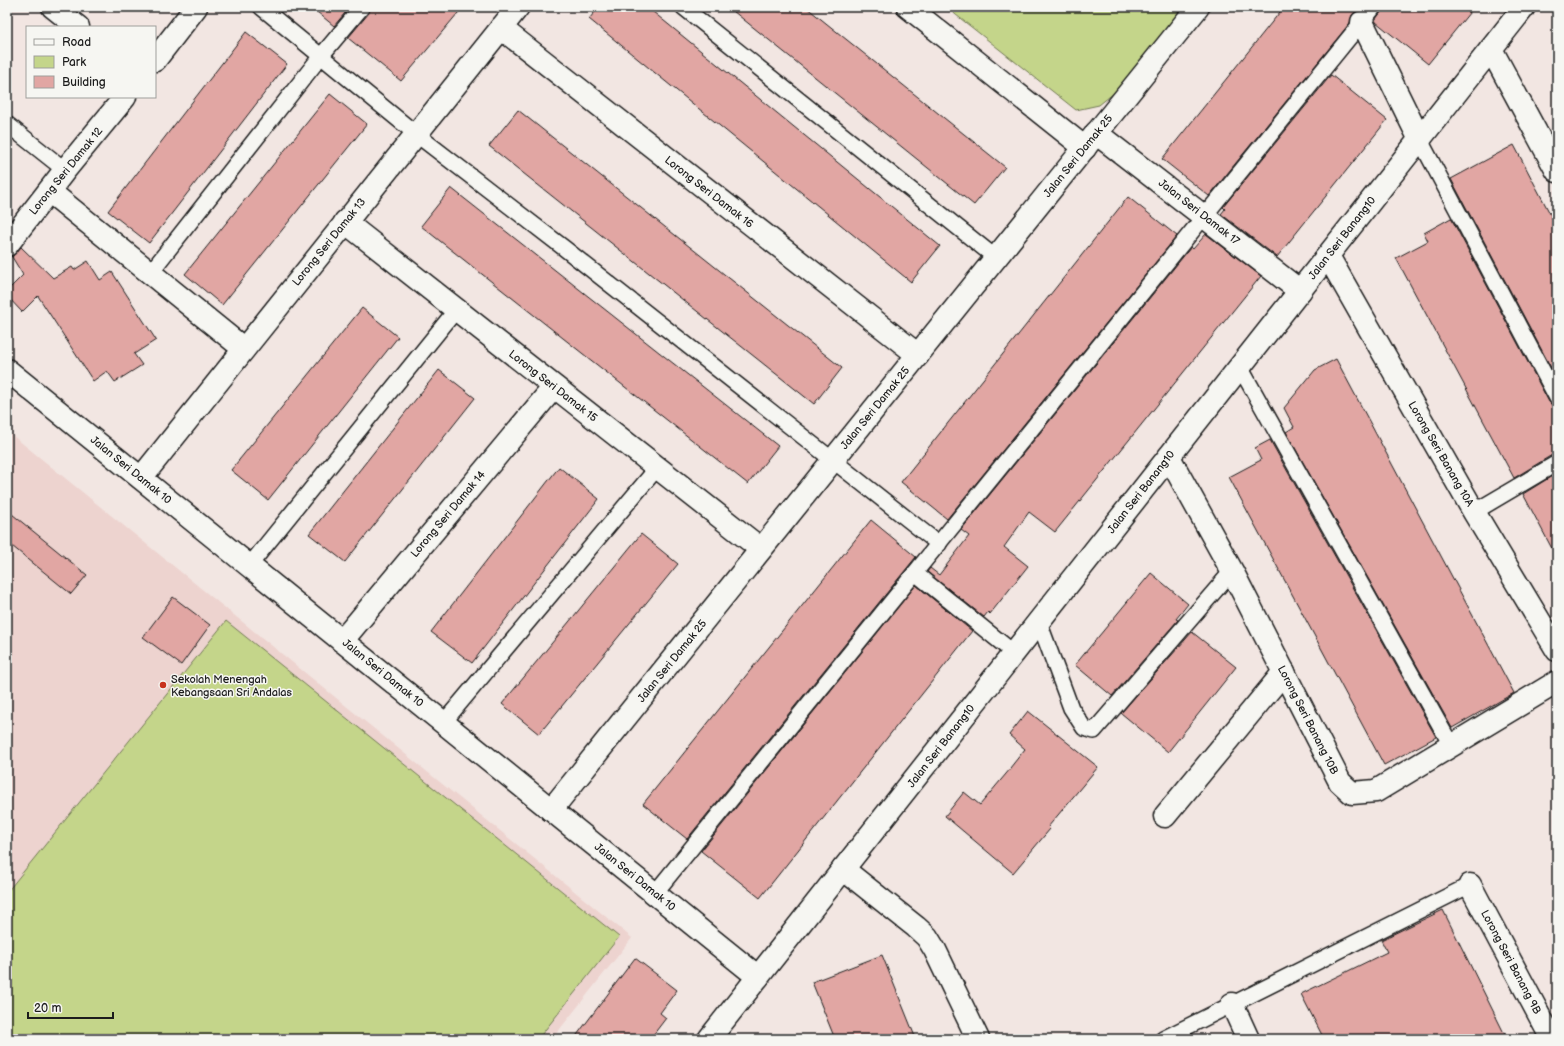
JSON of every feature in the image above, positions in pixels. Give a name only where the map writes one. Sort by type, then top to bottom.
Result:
[{"type":"street","points":[[53,7],[77,26]]},
{"type":"street","points":[[156,59],[196,7]]},
{"type":"street","name":"Lorong Seri Damak 13","points":[[141,478],[518,7]]},
{"type":"street","name":"Jalan Seri Damak 17","points":[[908,7],[1091,140],[1204,216],[1300,291]]},
{"type":"street","name":"Jalan Seri Damak 25","points":[[551,810],[1198,7]]},
{"type":"street","name":"Jalan Seri Banang10","points":[[709,1039],[1524,7]]},
{"type":"street","points":[[1368,14],[1420,140]]},
{"type":"street","name":"Lorong Seri Damak 16","points":[[501,28],[918,355]]},
{"type":"street","points":[[1491,49],[1557,171]]},
{"type":"street","name":"Lorong Seri Damak 12","points":[[7,245],[65,170],[124,98]]},
{"type":"street","points":[[49,191],[244,349]]},
{"type":"street","name":"Lorong Seri Damak 15","points":[[345,222],[761,549]]},
{"type":"street","name":"Lorong Seri Banang 10A","points":[[1328,256],[1474,512],[1557,650]]},
{"type":"street","name":"Jalan Seri Damak 10","points":[[7,370],[551,810],[656,893],[752,985]]},
{"type":"street","name":"Lorong Seri Damak 14","points":[[342,641],[554,387]]},
{"type":"street","name":"Lorong Seri Banang 10B","points":[[1169,457],[1232,571],[1340,782],[1352,793],[1376,791],[1557,682]]},
{"type":"street","points":[[1165,816],[1284,672]]},
{"type":"street","points":[[843,870],[927,937],[935,950],[978,1039]]},
{"type":"street","name":"Lorong Seri Banang 9B","points":[[1470,885],[1552,1039]]},
{"type":"street","points":[[1232,1004],[1248,1039]]},
{"type":"lane","points":[[261,7],[416,134],[564,248],[939,544]]},
{"type":"lane","points":[[150,272],[321,56],[362,7]]},
{"type":"lane","points":[[683,7],[996,258]]},
{"type":"lane","points":[[656,893],[1368,14]]},
{"type":"lane","points":[[7,124],[65,170]]},
{"type":"lane","points":[[1420,140],[1557,398]]},
{"type":"lane","points":[[249,566],[456,310]]},
{"type":"lane","points":[[1240,367],[1451,745]]},
{"type":"lane","points":[[1474,512],[1557,463]]},
{"type":"lane","points":[[444,722],[657,468]]},
{"type":"lane","points":[[1039,622],[1071,708],[1084,728],[1094,731],[1232,571]]},
{"type":"lane","points":[[915,573],[1014,653]]},
{"type":"lane","points":[[1163,1039],[1470,885]]},
{"type":"shaded area","name":"Sekolah Menengah Kebangsaan Sri Andalas","points":[[7,431],[632,938],[552,1039],[7,1039]]},
{"type":"green space","points":[[946,7],[1188,7],[1125,84],[1099,105],[1076,110]]},
{"type":"green space","name":"Sekolah Menengah Kebangsaan Sri Andalas","points":[[226,621],[619,937],[538,1039],[10,1039],[7,1037],[7,892]]},
{"type":"building","points":[[311,7],[350,7],[334,26]]},
{"type":"building","points":[[371,7],[463,7],[401,81],[348,38],[369,13]]},
{"type":"building","points":[[599,7],[647,7],[940,246],[911,282],[589,19]]},
{"type":"building","points":[[728,7],[806,7],[1005,167],[974,205]]},
{"type":"building","points":[[1284,7],[1362,7],[1352,15],[1350,23],[1209,196],[1162,159]]},
{"type":"building","points":[[1383,7],[1474,7],[1428,64],[1376,22],[1375,20]]},
{"type":"building","points":[[246,32],[287,64],[149,243],[108,211]]},
{"type":"building","points":[[1331,75],[1387,120],[1277,257],[1221,214],[1225,209],[1223,207]]},
{"type":"building","points":[[330,94],[367,124],[222,305],[185,274]]},
{"type":"building","points":[[518,110],[842,368],[814,404],[489,146]]},
{"type":"building","points":[[1514,145],[1557,227],[1557,379],[1451,179]]},
{"type":"building","points":[[451,188],[778,446],[748,484],[421,226]]},
{"type":"building","points":[[1128,197],[1177,236],[947,519],[901,482]]},
{"type":"building","points":[[1451,218],[1549,402],[1553,406],[1557,407],[1557,454],[1552,455],[1514,478],[1396,258],[1428,241],[1424,233]]},
{"type":"building","points":[[1206,234],[1261,276],[1055,532],[1029,512],[1004,547],[1028,566],[990,614],[988,612],[984,617],[927,572],[930,568],[939,575],[969,536],[961,530],[1191,247],[1193,249]]},
{"type":"building","points":[[21,247],[53,278],[72,267],[74,270],[88,261],[100,280],[112,272],[156,340],[134,354],[142,365],[115,382],[107,371],[93,381],[38,296],[22,312],[7,296],[7,291],[23,275],[12,257]]},
{"type":"building","points":[[362,308],[398,337],[268,500],[231,470]]},
{"type":"building","points":[[1336,359],[1514,693],[1452,728],[1286,432],[1294,427],[1284,408],[1315,370]]},
{"type":"building","points":[[439,370],[475,398],[345,562],[309,534]]},
{"type":"building","points":[[1270,440],[1436,737],[1384,765],[1229,477],[1261,460],[1255,448]]},
{"type":"building","points":[[559,467],[599,499],[472,663],[431,632]]},
{"type":"building","points":[[1557,473],[1557,558],[1523,494]]},
{"type":"building","points":[[7,510],[87,575],[71,594],[7,542]]},
{"type":"building","points":[[871,520],[916,557],[687,839],[643,804]]},
{"type":"building","points":[[641,534],[678,564],[539,734],[502,704]]},
{"type":"building","points":[[1151,573],[1188,604],[1176,619],[1178,620],[1112,696],[1075,665]]},
{"type":"building","points":[[916,585],[972,631],[760,898],[701,851]]},
{"type":"building","points":[[173,597],[210,625],[181,665],[143,637]]},
{"type":"building","points":[[1192,632],[1236,667],[1168,752],[1121,713]]},
{"type":"building","points":[[1028,711],[1098,767],[1048,827],[1050,829],[1013,873],[945,816],[964,792],[980,805],[1011,768],[1025,749],[1009,735]]},
{"type":"building","points":[[1443,910],[1507,1039],[1324,1039],[1301,994],[1387,952],[1381,940]]},
{"type":"building","points":[[882,955],[916,1039],[835,1039],[812,982]]},
{"type":"building","points":[[635,958],[677,990],[660,1013],[666,1018],[650,1039],[574,1039]]},
{"type":"place","name":"Sekolah Menengah Kebangsaan Sri Andalas","points":[[163,685]]}]
